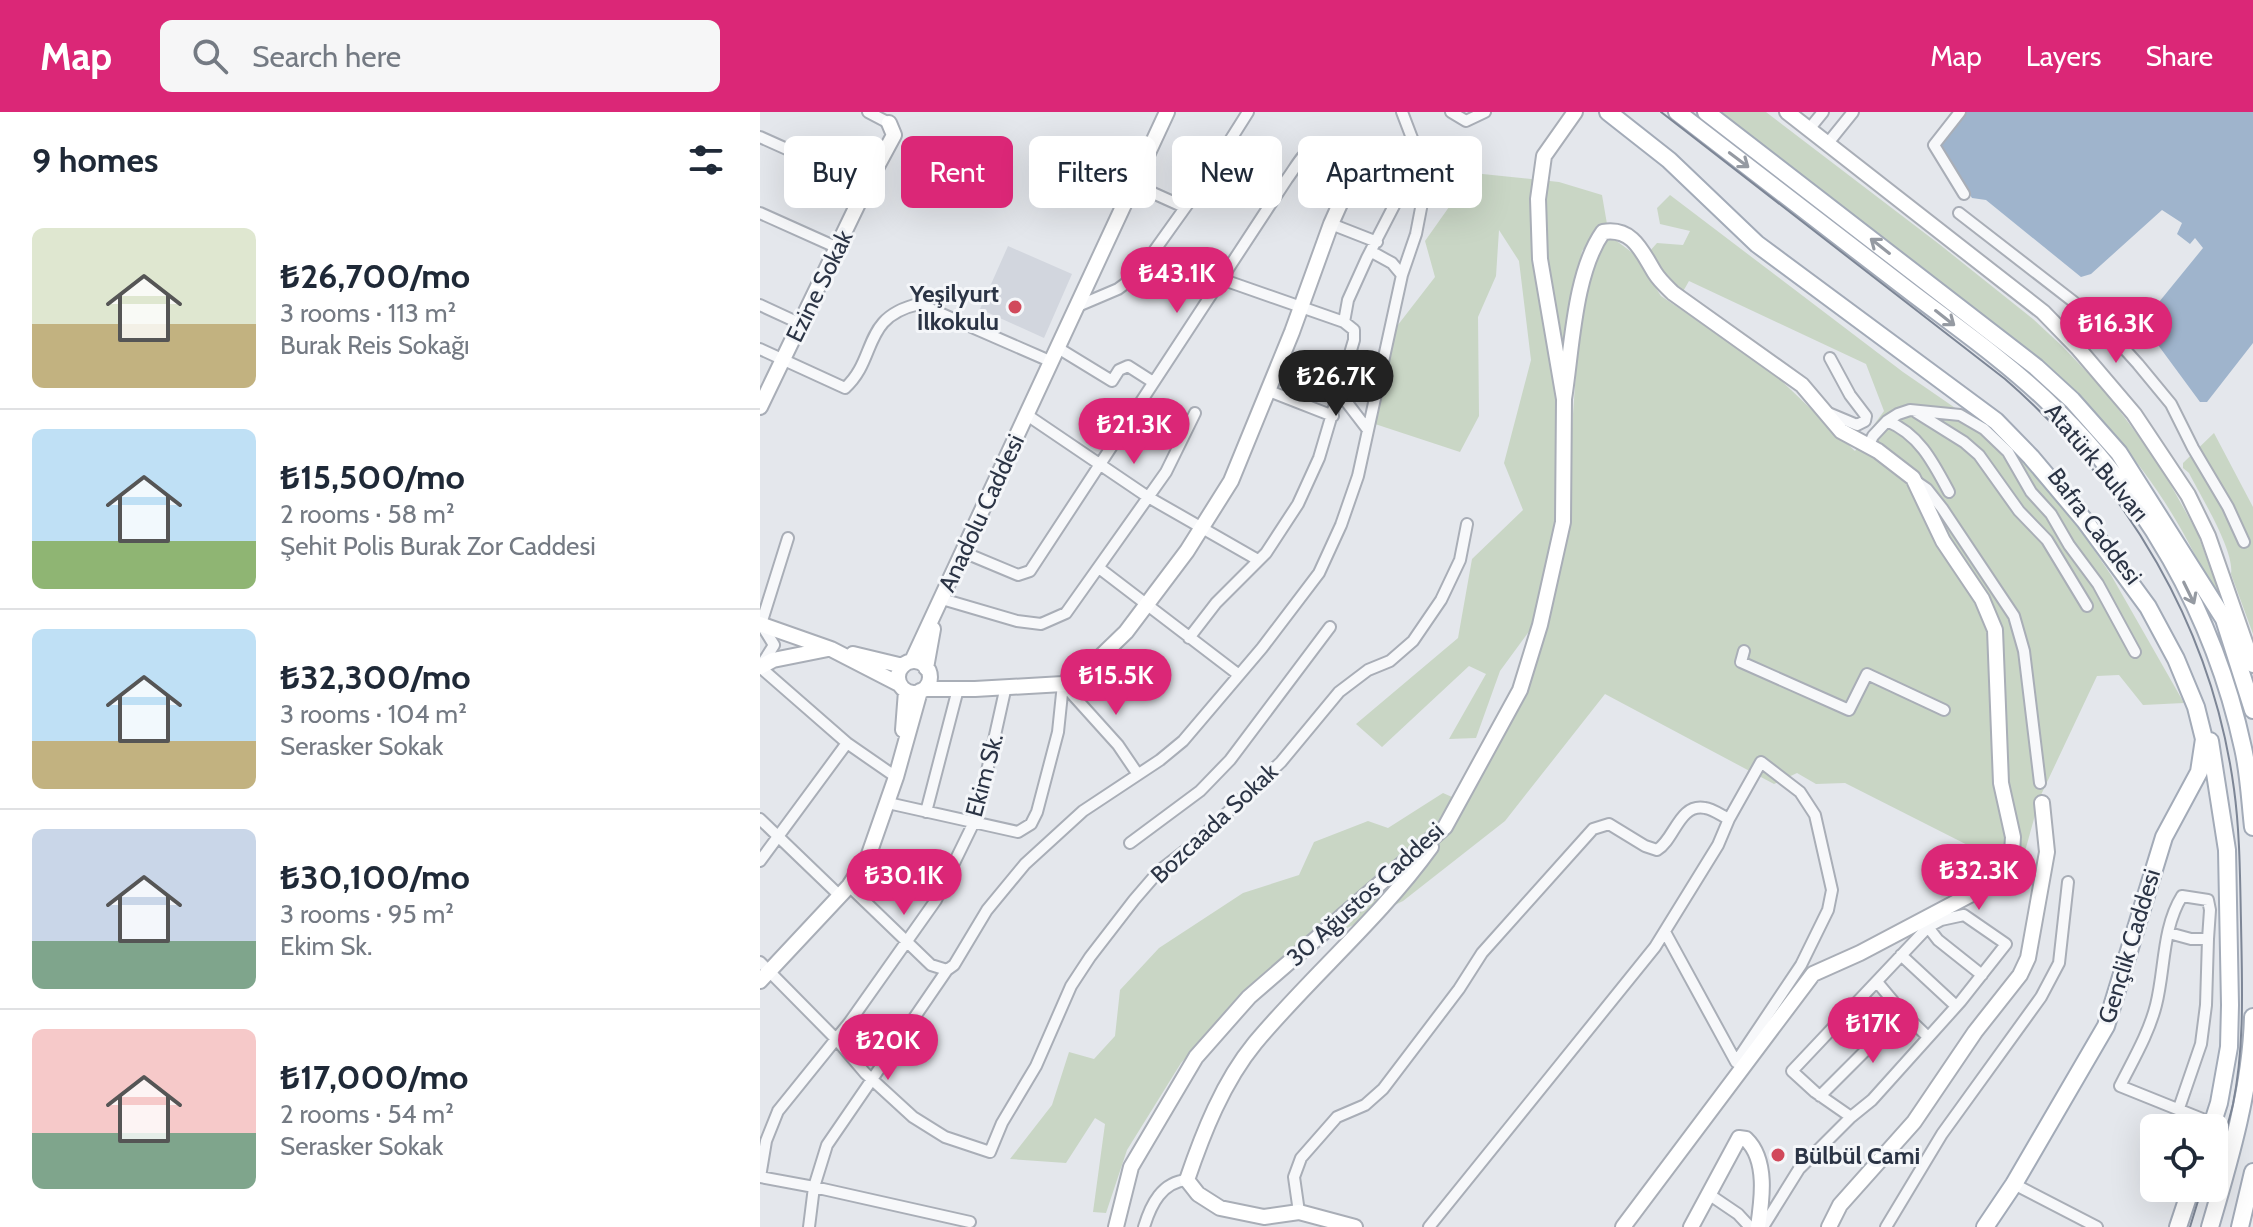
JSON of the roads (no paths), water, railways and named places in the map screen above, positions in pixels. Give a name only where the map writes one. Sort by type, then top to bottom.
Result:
[{"type":"main road","name":"Bafra Caddesi","points":[[1608,112],[1669,160],[1757,244],[1996,421],[2031,457],[2085,521],[2148,607],[2190,690],[2204,739]]},
{"type":"main road","name":"Bafra Caddesi","points":[[1615,112],[1676,161],[1766,242],[2002,418],[2067,483],[2141,585],[2183,657],[2207,724],[2227,850],[2229,1047],[2214,1114]]},
{"type":"main road","name":"Atatürk Bulvarı","points":[[1677,112],[2017,375],[2081,434],[2115,475],[2175,565],[2207,631],[2244,750],[2253,827]]},
{"type":"main road","name":"Atatürk Bulvarı","points":[[1706,112],[2036,367],[2072,400],[2119,453],[2224,619],[2253,710]]},
{"type":"main road","name":"Gençlik Caddesi","points":[[1995,1227],[2106,1026],[2164,837],[2199,772],[2204,739]]},
{"type":"main road","name":"Gençlik Caddesi","points":[[1985,1227],[2017,1186],[2111,1026],[2166,842],[2186,805],[2213,768]]},
{"type":"main road","points":[[2210,1227],[2230,1160],[2249,1067],[2253,1017]]},
{"type":"main road","points":[[2240,1227],[2253,1172]]},
{"type":"main road","points":[[2247,1227],[2253,1186]]},
{"type":"main road","points":[[2178,1227],[2186,1202]]},
{"type":"street","points":[[868,112],[889,123]]},
{"type":"street","name":"Anadolu Caddesi","points":[[1156,136],[1167,112]]},
{"type":"street","points":[[1233,136],[1248,112]]},
{"type":"street","points":[[1402,112],[1411,136]]},
{"type":"street","points":[[1451,112],[1466,121],[1485,112]]},
{"type":"street","name":"30 Ağustos Caddesi","points":[[1116,1227],[1131,1167],[1196,1057],[1249,997],[1445,827],[1520,690],[1540,625],[1563,522],[1564,399],[1540,259],[1538,199],[1544,156],[1575,112]]},
{"type":"street","points":[[1787,112],[2043,312],[2134,414],[2188,495],[2208,536],[2253,665]]},
{"type":"street","points":[[1810,128],[1823,112]]},
{"type":"street","points":[[1828,143],[1853,112]]},
{"type":"street","points":[[1960,112],[1934,145],[1964,194]]},
{"type":"street","name":"Ezine Sokak","points":[[885,152],[894,135],[889,123]]},
{"type":"street","points":[[760,137],[784,148]]},
{"type":"street","points":[[963,552],[1018,575],[1030,571],[1298,164]]},
{"type":"street","name":"Ezine Sokak","points":[[760,407],[856,208]]},
{"type":"street","name":"Anadolu Caddesi","points":[[896,777],[915,678],[939,604],[1122,208]]},
{"type":"street","points":[[1078,306],[1118,289],[1137,275],[1183,208]]},
{"type":"street","points":[[760,624],[955,689],[1063,684],[1096,661],[1126,632],[1202,528],[1231,481],[1269,391],[1338,208]]},
{"type":"street","points":[[1344,322],[1348,300],[1392,208]]},
{"type":"street","points":[[809,1227],[814,1187],[827,1145],[947,970],[954,965],[987,910],[1025,864],[1083,811],[1183,741],[1297,604],[1319,573],[1341,525],[1358,476],[1402,275],[1421,208]]},
{"type":"street","points":[[760,213],[838,248]]},
{"type":"street","points":[[1959,213],[2101,323],[2171,404],[2244,542]]},
{"type":"street","points":[[1331,224],[1374,247],[1402,275]]},
{"type":"street","points":[[1564,399],[1586,269],[1594,246],[1603,232],[1631,236],[1657,276],[1673,293],[1802,385],[1841,431],[1878,451],[1927,489],[1942,508],[2014,616],[2024,651],[2040,783]]},
{"type":"street","points":[[1189,638],[1216,603],[1258,560],[1298,504],[1319,458],[1354,340],[1354,330],[1344,322],[1221,279]]},
{"type":"street","points":[[760,349],[845,388],[854,380],[877,327],[903,307],[919,304],[1055,355],[1112,381],[1119,370],[1128,366],[1153,382]]},
{"type":"street","points":[[760,305],[801,324]]},
{"type":"street","points":[[2077,347],[2101,323]]},
{"type":"street","points":[[1821,410],[1857,425],[1865,421],[1866,416],[1850,395],[1830,358]]},
{"type":"street","points":[[1342,387],[1345,400],[1368,430]]},
{"type":"street","points":[[1269,391],[1333,416]]},
{"type":"street","points":[[1868,447],[1873,436],[1887,421],[1910,410],[1960,415],[1997,440],[2098,584],[2135,652]]},
{"type":"street","points":[[1910,410],[1955,436],[1979,455],[2019,511],[2047,540],[2087,606]]},
{"type":"street","points":[[939,604],[1041,624],[1066,613],[1166,472],[1195,413]]},
{"type":"street","points":[[1027,415],[1148,497],[1258,560]]},
{"type":"street","points":[[1887,421],[1903,428],[1931,457],[1949,492]]},
{"type":"street","points":[[1623,1227],[1813,974],[1860,953],[2002,878],[2011,867],[2013,837],[2001,783],[1995,630],[1986,608],[1943,541],[1913,478]]},
{"type":"street","name":"Bozcaada Sokak","points":[[871,1078],[913,1117],[945,1137],[990,1152],[1002,1123],[1036,1066],[1071,986],[1090,957],[1159,871],[1222,818],[1281,762],[1339,692],[1368,670],[1390,661],[1413,641],[1441,600],[1460,560],[1467,524]]},
{"type":"street","points":[[760,624],[788,538]]},
{"type":"street","points":[[1099,568],[1239,675]]},
{"type":"street","points":[[760,624],[774,645],[760,667]]},
{"type":"street","points":[[1130,843],[1200,791],[1230,760],[1330,627]]},
{"type":"street","points":[[760,667],[773,660],[831,649]]},
{"type":"street","points":[[1744,651],[1741,662],[1849,710],[1867,674],[1944,710]]},
{"type":"street","points":[[760,667],[847,743],[896,777],[868,857],[844,890],[764,971],[836,1039],[871,1078]]},
{"type":"street","points":[[1063,684],[1118,745],[1137,773]]},
{"type":"street","points":[[888,803],[1018,832],[1031,824],[1058,732],[1063,684]]},
{"type":"street","name":"Ekim Sk.","points":[[760,1177],[766,1141],[778,1111],[906,944],[936,900],[960,854],[977,816],[1006,686]]},
{"type":"street","points":[[926,812],[955,689]]},
{"type":"street","points":[[760,861],[847,743]]},
{"type":"street","points":[[1429,1227],[1627,984],[1665,932],[1718,845],[1761,762],[1800,792],[1815,815],[1832,890],[1828,910],[1801,965],[1736,1062],[1665,932]]},
{"type":"street","points":[[1829,1227],[1840,1205],[1914,1122],[1975,1032],[2020,975],[2028,958],[2047,852],[2042,803]]},
{"type":"street","points":[[1299,1212],[1294,1177],[1301,1158],[1337,1117],[1365,1105],[1383,1089],[1459,989],[1482,953],[1593,829],[1609,824],[1657,850],[1691,809],[1704,808],[1729,819]]},
{"type":"street","points":[[760,819],[931,965],[947,970]]},
{"type":"street","points":[[1187,1180],[1221,1097],[1254,1045],[1403,885],[1445,827]]},
{"type":"street","points":[[1886,1227],[1942,1134],[2041,997],[2059,963],[2068,882]]},
{"type":"street","points":[[2179,1108],[2201,1044],[2210,910],[2208,900],[2182,896],[2174,909],[2156,1006],[2120,1086],[2190,1114]]},
{"type":"street","points":[[1760,1227],[1799,1169],[1872,1100],[1956,1006],[2006,944],[1964,915],[1953,916],[1928,927],[1792,1071],[1820,1096],[1851,1117]]},
{"type":"street","points":[[1928,927],[1938,940],[1982,975]]},
{"type":"street","points":[[2169,933],[2191,939],[2208,939]]},
{"type":"street","points":[[1901,955],[1956,1006]]},
{"type":"street","points":[[1877,982],[1927,1036]]},
{"type":"street","points":[[1820,1096],[1903,1013]]},
{"type":"street","points":[[1691,1227],[1739,1138],[1746,1139],[1754,1148],[1762,1179],[1760,1227]]},
{"type":"street","points":[[760,1177],[970,1222]]},
{"type":"street","points":[[1187,1180],[1198,1194],[1220,1208],[1264,1217],[1299,1212],[1355,1227]]},
{"type":"street","points":[[1144,1227],[1163,1189],[1175,1181],[1187,1180]]},
{"type":"street","points":[[2017,1186],[2092,1226]]},
{"type":"street","points":[[1710,1195],[1738,1214],[1750,1227]]},
{"type":"water","points":[[1966,112],[2253,112],[2253,343],[2207,402],[2200,402],[2147,330],[2146,318],[2203,248],[2195,238],[2190,244],[2177,234],[2182,223],[2162,210],[2091,274],[2081,277],[1986,200],[1972,198],[1939,146]]},
{"type":"tram line","points":[[1661,112],[2005,379],[2049,420],[2089,465],[2157,563],[2184,616],[2206,672],[2223,729],[2234,789],[2239,839],[2242,990],[2237,1082],[2228,1124]]},
{"type":"tram line","points":[[2190,1227],[2198,1202]]},
{"type":"place","name":"Yeşilyurt İlkokulu","points":[[1015,307]]},
{"type":"place","name":"Bülbül Cami","points":[[1778,1155]]}]
